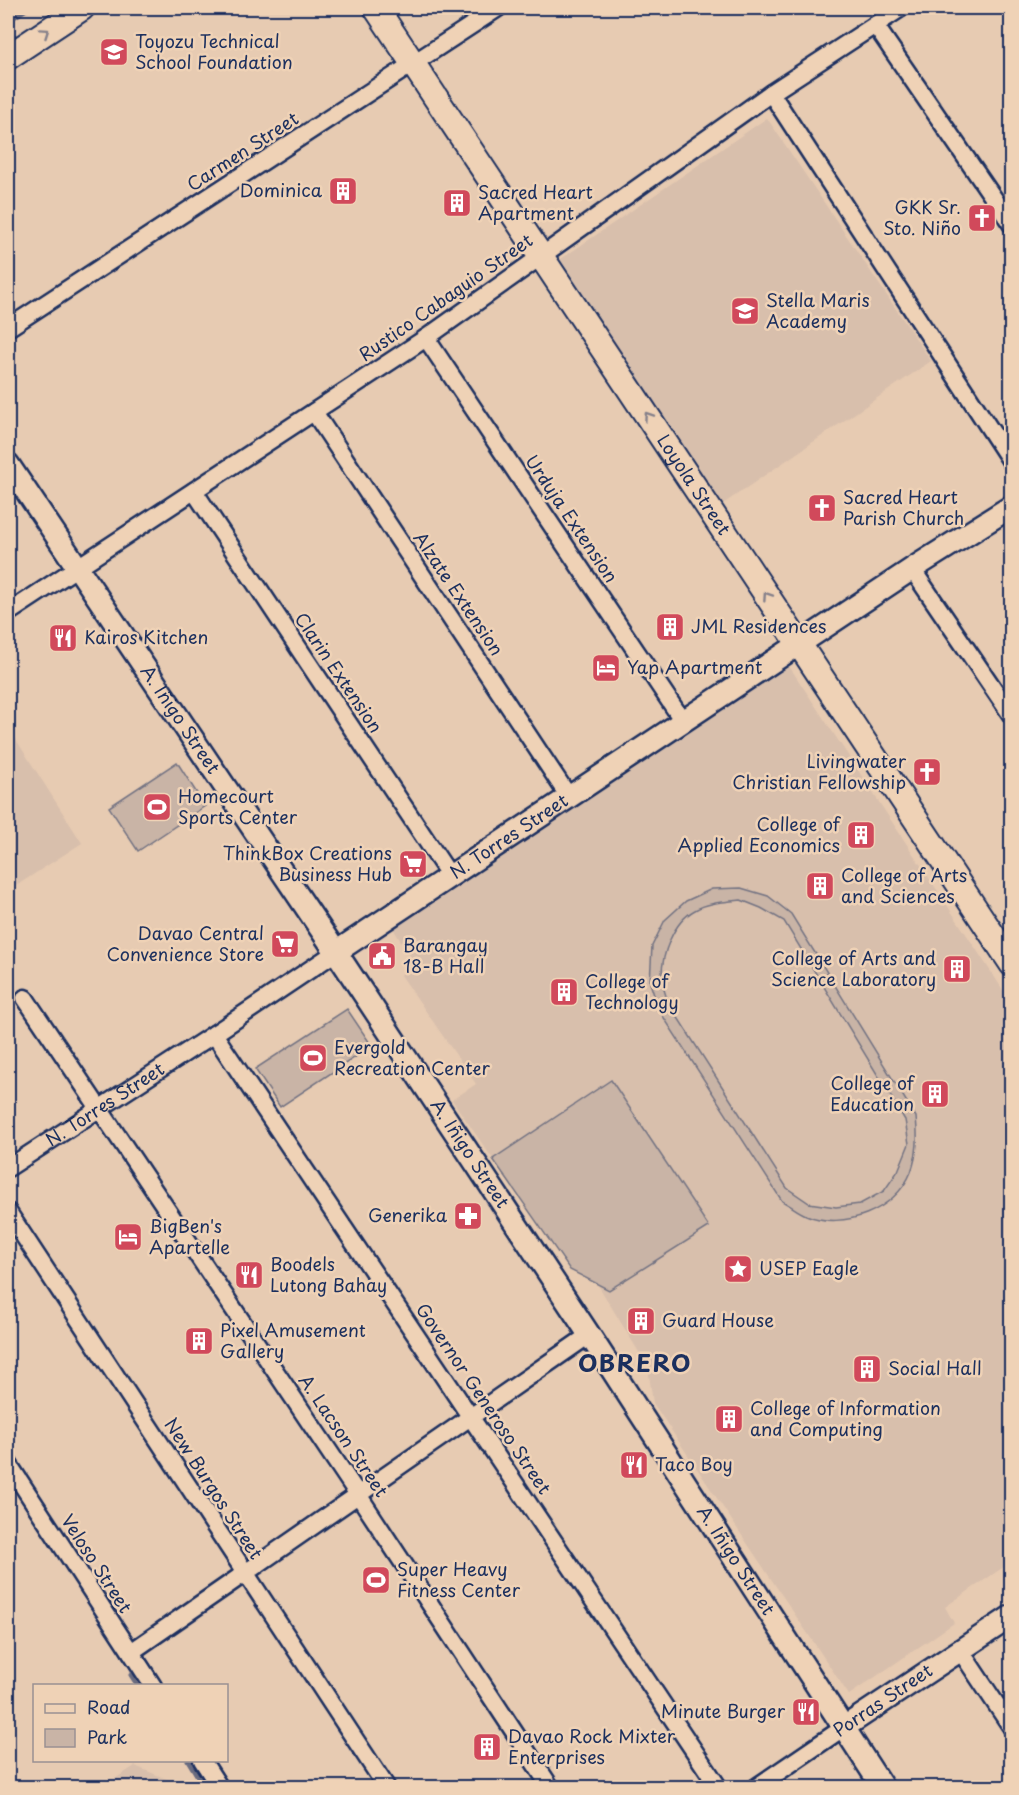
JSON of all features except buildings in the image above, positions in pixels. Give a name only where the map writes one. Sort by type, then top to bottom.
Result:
[{"type":"main road","points":[[8,57],[82,8]]},
{"type":"main road","name":"Loyola Street","points":[[376,8],[1011,964]]},
{"type":"street","name":"Carmen Street","points":[[8,328],[498,8]]},
{"type":"street","name":"Rustico Cabaguio Street","points":[[8,614],[426,338],[771,93],[901,8]]},
{"type":"street","points":[[875,25],[1011,225]]},
{"type":"street","points":[[771,93],[1011,463]]},
{"type":"street","name":"Urduja Extension","points":[[426,338],[683,722]]},
{"type":"street","name":"Alzate Extension","points":[[314,412],[569,797]]},
{"type":"street","name":"A. Iñigo Street","points":[[8,464],[336,952],[589,1335],[883,1788]]},
{"type":"street","name":"Clarin Extension","points":[[194,491],[450,876]]},
{"type":"street","name":"N. Torres Street","points":[[8,1168],[214,1034],[912,569],[1011,506]]},
{"type":"street","points":[[912,569],[1011,716]]},
{"type":"street","name":"A. Lacson Street","points":[[25,998],[359,1496],[551,1788]]},
{"type":"street","name":"Governor Generoso Street","points":[[214,1034],[719,1788]]},
{"type":"street","name":"New Burgos Street","points":[[8,1212],[387,1788]]},
{"type":"street","points":[[131,1652],[589,1335]]},
{"type":"street","name":"Veloso Street","points":[[8,1463],[152,1684]]},
{"type":"street","name":"Porras Street","points":[[755,1788],[1011,1616]]},
{"type":"street","points":[[960,1650],[1011,1728]]},
{"type":"street","points":[[203,1762],[220,1788]]},
{"type":"shaded area","name":"Stella Maris Academy","points":[[767,118],[931,361],[723,504],[558,261]]},
{"type":"shaded area","points":[[789,666],[1011,1002],[1011,1562],[945,1607],[954,1623],[849,1695],[653,1403],[648,1367],[598,1285],[570,1270],[452,1100],[476,1084],[401,975],[412,959],[391,925]]},
{"type":"shaded area","points":[[8,727],[82,843],[8,891]]},
{"type":"shaded area","points":[[135,1766],[186,1787],[102,1787]]},
{"type":"green space","name":"Homecourt Sports Center","points":[[177,762],[205,806],[138,851],[109,807]]},
{"type":"green space","points":[[741,888],[768,896],[791,914],[916,1117],[917,1145],[911,1172],[904,1185],[881,1207],[867,1214],[836,1220],[803,1214],[782,1201],[659,1010],[650,983],[652,946],[665,920],[686,901],[712,889]],"holes":[[[741,900],[784,921],[905,1120],[909,1144],[898,1171],[884,1191],[860,1204],[836,1207],[809,1203],[787,1188],[668,1002],[663,988],[662,970],[666,950],[680,922],[687,915],[706,905]]]},
{"type":"green space","name":"Evergold Recreation Center","points":[[347,1009],[372,1046],[280,1107],[255,1069]]},
{"type":"green space","points":[[611,1080],[709,1227],[609,1290],[570,1270],[493,1159]]},
{"type":"waterway","points":[[8,21],[28,8]]},
{"type":"waterway","points":[[131,1675],[137,1684]]},
{"type":"waterway","points":[[189,1762],[205,1788]]},
{"type":"place","name":"Toyozu Technical School Foundation","points":[[114,52]]},
{"type":"place","name":"Dominica","points":[[343,191]]},
{"type":"place","name":"Sacred Heart Apartment","points":[[457,203]]},
{"type":"place","name":"GKK Sr. Sto. Niño","points":[[982,218]]},
{"type":"place","name":"Stella Maris Academy","points":[[745,311]]},
{"type":"place","name":"Sacred Heart Parish Church","points":[[822,508]]},
{"type":"place","name":"JML Residences","points":[[670,627]]},
{"type":"place","name":"Kairos Kitchen","points":[[63,638]]},
{"type":"place","name":"Yap Apartment","points":[[606,668]]},
{"type":"place","name":"Livingwater Christian Fellowship","points":[[927,772]]},
{"type":"place","name":"Homecourt Sports Center","points":[[157,807]]},
{"type":"place","name":"College of Applied Economics","points":[[861,835]]},
{"type":"place","name":"ThinkBox Creations Business Hub","points":[[413,864]]},
{"type":"place","name":"College of Arts and Sciences","points":[[820,886]]},
{"type":"place","name":"Davao Central Convenience Store","points":[[285,944]]},
{"type":"place","name":"Barangay 18-B Hall","points":[[382,956]]},
{"type":"place","name":"College of Arts and Science Laboratory","points":[[957,969]]},
{"type":"place","name":"College of Technology","points":[[564,992]]},
{"type":"place","name":"Evergold Recreation Center","points":[[313,1058]]},
{"type":"place","name":"College of Education","points":[[935,1094]]},
{"type":"place","name":"Generika","points":[[468,1216]]},
{"type":"place","name":"BigBen's Apartelle","points":[[128,1237]]},
{"type":"place","name":"USEP Eagle","points":[[738,1269]]},
{"type":"place","name":"Boodels Lutong Bahay","points":[[249,1275]]},
{"type":"place","name":"Guard House","points":[[641,1321]]},
{"type":"place","name":"Pixel Amusement Gallery","points":[[199,1341]]},
{"type":"place","name":"Social Hall","points":[[867,1369]]},
{"type":"place","name":"College of Information and Computing","points":[[729,1419]]},
{"type":"place","name":"Taco Boy","points":[[634,1465]]},
{"type":"place","name":"Super Heavy Fitness Center","points":[[376,1580]]},
{"type":"place","name":"Minute Burger","points":[[806,1712]]},
{"type":"place","name":"Davao Rock Mixter Enterprises","points":[[487,1747]]},
{"type":"district","name":"OBRERO","points":[[635,1364]]}]
